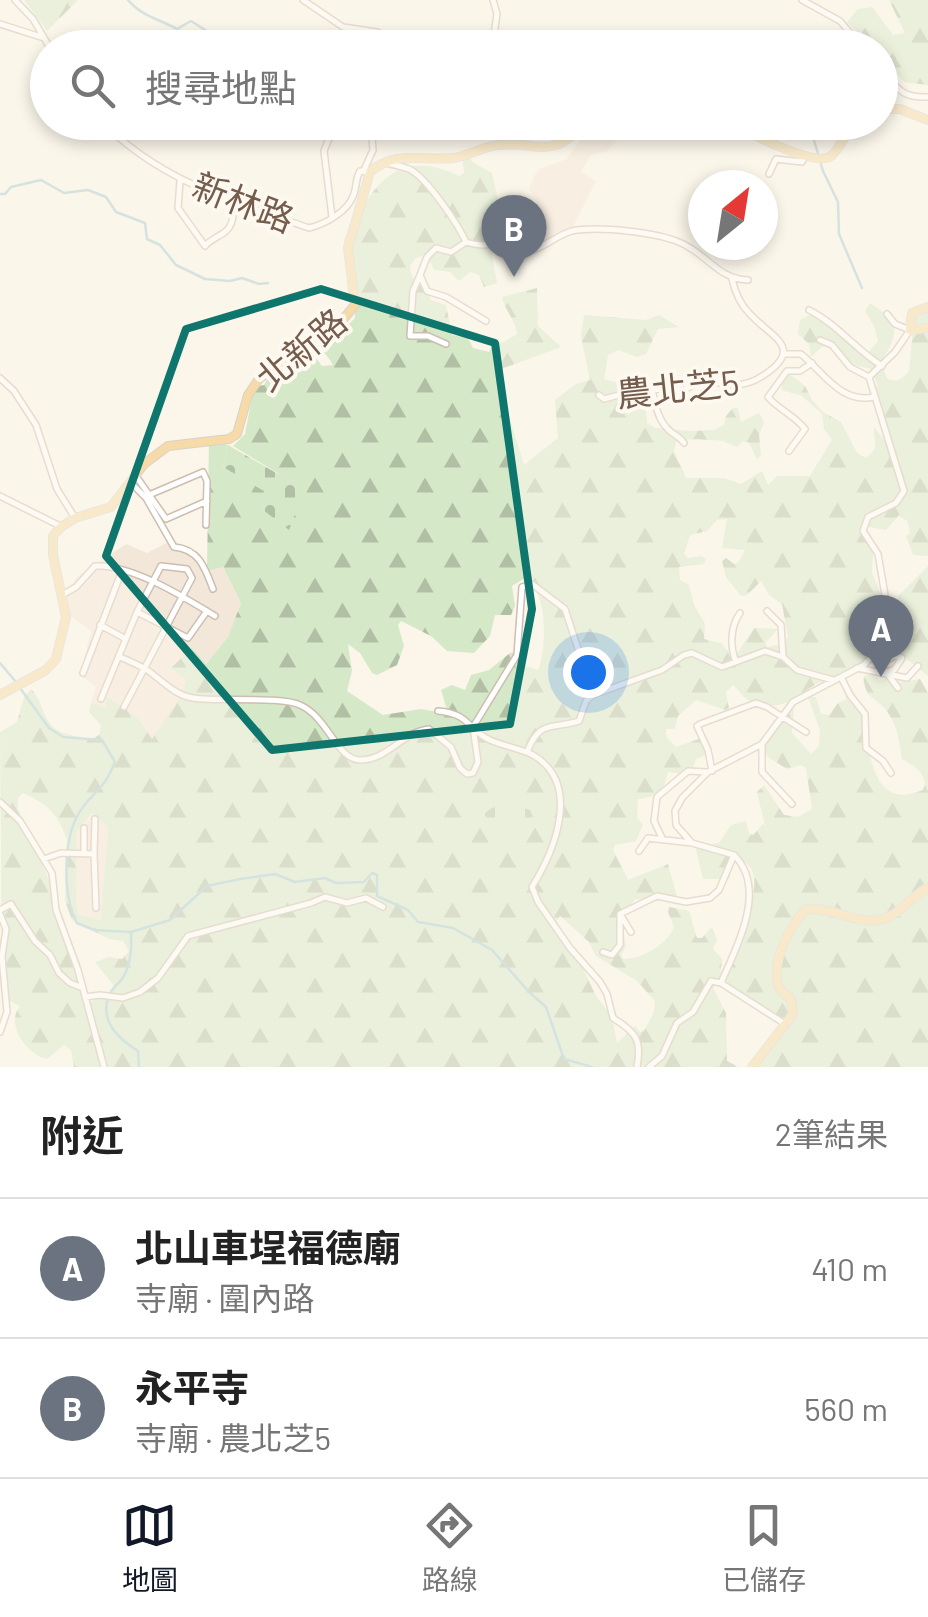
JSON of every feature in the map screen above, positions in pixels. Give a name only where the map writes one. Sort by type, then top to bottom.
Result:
[{"type":"main road","points":[[898,109],[928,120]]},
{"type":"main road","points":[[367,171],[406,157],[456,158],[493,145],[556,146],[567,140]]},
{"type":"main road","points":[[770,140],[809,158],[825,159],[842,140]]},
{"type":"main road","name":"北新路","points":[[61,527],[75,518],[111,508],[132,478],[168,446],[229,439],[238,434],[248,395],[259,378],[349,314],[356,296],[348,248],[367,171]]},
{"type":"main road","points":[[928,307],[912,313],[910,330],[928,328]]},
{"type":"main road","points":[[0,695],[46,670],[56,659],[65,628],[52,555],[54,536],[61,527]]},
{"type":"main road","points":[[752,1067],[793,1014],[794,1006],[781,990],[777,976],[790,929],[805,910],[840,911],[863,921],[877,921],[928,887]]},
{"type":"street","points":[[16,0],[38,30]]},
{"type":"street","points":[[303,0],[343,28],[360,30]]},
{"type":"street","points":[[493,0],[494,30]]},
{"type":"street","points":[[802,0],[840,20],[848,30]]},
{"type":"street","points":[[0,24],[30,34]]},
{"type":"street","points":[[898,88],[910,98],[928,97]]},
{"type":"street","name":"新林路","points":[[121,140],[180,180],[308,228],[332,218],[354,196],[356,176],[367,171],[374,150],[372,140]]},
{"type":"street","points":[[328,140],[324,151],[332,218]]},
{"type":"street","points":[[771,170],[776,159],[802,162],[809,158]]},
{"type":"street","points":[[385,162],[420,177],[458,224],[466,242],[451,252],[436,248],[427,257],[413,291],[410,336],[428,336],[446,344]]},
{"type":"street","points":[[180,180],[178,208],[205,246],[228,230],[234,202],[230,181]]},
{"type":"street","name":"農北芝5","points":[[466,242],[477,246],[515,242],[530,252],[573,231],[640,232],[683,243],[732,279],[736,296],[748,313],[782,342],[784,355],[767,373],[729,387],[704,379],[684,390],[652,388],[604,399],[599,396]]},
{"type":"street","points":[[420,275],[427,291],[486,320]]},
{"type":"street","points":[[732,279],[748,280]]},
{"type":"street","points":[[808,310],[829,320],[845,339],[882,366]]},
{"type":"street","points":[[869,376],[882,366],[910,330],[895,324],[887,314]]},
{"type":"street","points":[[820,340],[832,345],[850,367],[869,376]]},
{"type":"street","points":[[784,355],[801,354],[830,385],[854,398],[874,397]]},
{"type":"street","points":[[789,452],[805,429],[768,397],[788,372],[800,371],[812,363]]},
{"type":"street","points":[[692,843],[676,824],[675,811],[682,798],[710,772],[762,744],[793,702],[870,658],[891,630],[878,554],[863,531],[863,523],[868,516],[896,504],[904,491],[869,376]]},
{"type":"street","points":[[0,378],[14,390],[36,425],[57,490],[75,518]]},
{"type":"street","points":[[652,388],[654,404],[667,430],[684,443]]},
{"type":"street","points":[[149,495],[203,472],[207,481],[206,525]]},
{"type":"street","points":[[132,478],[166,520],[207,501]]},
{"type":"street","points":[[132,478],[174,547],[184,548],[202,562],[213,589]]},
{"type":"street","points":[[0,496],[61,527]]},
{"type":"street","points":[[62,595],[76,588],[96,566],[152,582],[216,616]]},
{"type":"street","points":[[101,699],[136,612],[160,566],[187,568],[192,578],[124,707]]},
{"type":"street","points":[[82,672],[121,572]]},
{"type":"street","points":[[120,657],[145,669],[173,692],[193,698],[298,703],[325,724],[343,755],[357,761],[380,756],[410,734],[429,729],[451,747],[467,774],[472,773],[478,762],[473,727],[517,655],[522,587],[527,584],[540,587],[564,609],[594,695]]},
{"type":"street","points":[[136,612],[188,638],[207,611]]},
{"type":"street","points":[[767,611],[780,625],[783,658]]},
{"type":"street","points":[[736,662],[732,651],[740,613]]},
{"type":"street","points":[[100,625],[126,639]]},
{"type":"street","points":[[528,752],[533,738],[546,725],[579,722],[586,701],[594,695],[662,670],[684,655],[692,653],[722,667],[765,651],[783,658],[791,668],[838,679],[865,714],[866,748],[892,773]]},
{"type":"street","points":[[870,658],[882,662],[894,656],[902,658],[894,670],[886,672]]},
{"type":"street","points":[[856,668],[907,678],[918,666]]},
{"type":"street","points":[[886,672],[898,688]]},
{"type":"street","points":[[710,772],[700,724],[756,704],[806,732]]},
{"type":"street","points":[[438,711],[456,713],[489,740],[528,752],[544,764],[560,786],[554,846],[532,887],[570,948],[600,982],[613,1018],[638,1037],[641,1050],[637,1067]]},
{"type":"street","points":[[762,744],[762,772],[792,804]]},
{"type":"street","points":[[662,838],[654,821],[656,798],[688,772],[710,772]]},
{"type":"street","points":[[0,802],[20,821],[52,873],[56,910],[83,988],[104,1067]]},
{"type":"street","points":[[94,819],[96,908]]},
{"type":"street","points":[[84,828],[84,852]]},
{"type":"street","points":[[640,851],[648,838],[692,843],[734,855],[750,879],[750,896],[738,942],[721,982]]},
{"type":"street","points":[[44,859],[61,853],[94,854]]},
{"type":"street","points":[[620,914],[657,896],[686,902],[710,898],[719,890],[734,855]]},
{"type":"street","points":[[85,997],[123,998],[140,992],[158,978],[188,936],[216,926],[312,904],[324,897],[347,903],[366,898],[383,908]]},
{"type":"street","points":[[0,1032],[6,1020],[2,957],[6,929],[0,912],[11,904],[59,973],[83,988]]},
{"type":"street","points":[[620,914],[631,932]]},
{"type":"street","points":[[603,952],[612,955],[620,945],[620,914]]},
{"type":"street","points":[[650,1067],[662,1056],[678,1023],[693,1012],[711,982],[721,982],[785,1024]]},
{"type":"highlighted area","points":[[321,289],[495,343],[532,609],[510,724],[272,750],[106,556],[186,329]]},
{"type":"shaded area","points":[[580,140],[617,140],[606,152],[591,155],[581,172],[596,181],[572,229],[541,245],[535,234],[536,199],[529,189],[539,169],[567,159]]},
{"type":"shaded area","points":[[172,540],[196,553],[207,570],[223,567],[241,603],[228,637],[206,664],[200,661],[172,668],[186,680],[183,693],[152,740],[138,718],[106,697],[106,708],[91,702],[96,687],[80,675],[91,631],[68,614],[65,593],[78,576],[126,544],[147,553]]},
{"type":"shaded area","points":[[93,813],[108,827],[102,920],[77,914],[76,833]]},
{"type":"green space","points":[[24,0],[78,0],[48,30]]},
{"type":"green space","points":[[889,0],[928,0],[928,85],[904,82],[898,75],[898,34],[905,33]]},
{"type":"green space","points":[[872,7],[889,30],[855,30],[847,22],[858,9]]},
{"type":"green space","points":[[469,152],[472,162],[492,173],[505,231],[500,240],[489,239],[497,283],[484,287],[479,275],[470,272],[459,281],[450,272],[434,270],[427,255],[416,258],[410,270],[425,286],[431,300],[446,305],[452,335],[468,338],[473,348],[489,352],[494,343],[517,334],[502,297],[537,288],[538,326],[561,347],[501,369],[501,390],[524,465],[558,438],[555,400],[576,384],[590,380],[581,337],[584,315],[646,320],[659,315],[679,327],[658,329],[646,354],[637,357],[618,350],[608,355],[604,379],[636,392],[644,403],[647,423],[655,428],[714,430],[724,425],[733,408],[738,408],[741,422],[759,413],[764,422],[759,435],[761,456],[757,459],[749,443],[743,441],[737,447],[723,441],[687,440],[676,442],[674,451],[686,478],[724,478],[741,484],[762,471],[768,485],[777,476],[810,476],[832,440],[824,429],[822,414],[802,396],[782,390],[788,373],[805,386],[823,412],[841,422],[857,453],[866,458],[873,450],[874,427],[890,448],[894,447],[870,392],[878,386],[871,369],[848,363],[832,345],[811,357],[809,344],[798,334],[800,320],[810,315],[869,352],[878,341],[865,311],[870,303],[887,316],[894,328],[892,342],[881,361],[887,378],[896,380],[909,371],[914,317],[928,309],[928,556],[913,555],[906,536],[910,533],[908,522],[899,515],[886,530],[864,530],[873,554],[872,573],[883,599],[884,618],[889,618],[893,632],[899,623],[898,596],[928,566],[928,676],[903,656],[888,658],[879,651],[867,665],[839,673],[838,678],[776,705],[750,701],[733,685],[726,692],[729,708],[696,700],[678,716],[675,729],[666,729],[667,738],[676,747],[704,737],[705,755],[696,759],[693,768],[684,774],[668,772],[659,792],[638,799],[637,818],[643,825],[636,841],[615,845],[613,850],[628,880],[668,864],[677,897],[651,902],[635,899],[621,919],[626,946],[621,955],[623,959],[637,957],[666,939],[674,927],[669,907],[689,911],[697,938],[712,927],[717,940],[713,949],[722,959],[720,978],[713,988],[726,1013],[727,1061],[739,1067],[74,1067],[71,1050],[64,1045],[47,1059],[39,1056],[25,1045],[16,1029],[20,1006],[8,1000],[2,963],[0,732],[17,722],[24,697],[31,689],[49,722],[60,731],[91,740],[99,735],[101,725],[89,712],[91,702],[106,708],[106,696],[138,718],[152,739],[183,693],[186,680],[171,668],[192,648],[206,664],[228,637],[241,603],[223,567],[207,571],[209,440],[228,445],[223,467],[265,491],[263,510],[289,529],[279,474],[233,446],[245,434],[254,387],[264,385],[275,366],[290,369],[301,354],[310,350],[322,366],[333,365],[320,347],[319,338],[320,333],[348,325],[355,318],[352,263],[344,240],[364,205],[387,178],[401,169],[436,168],[459,176],[464,173],[462,155]],"holes":[[[727,519],[722,548],[745,550],[738,563],[726,558],[722,561],[726,577],[741,596],[761,581],[769,595],[782,604],[788,637],[782,644],[767,647],[765,643],[778,629],[754,628],[738,652],[729,652],[721,643],[704,639],[705,624],[689,585],[680,580],[679,567],[704,564],[706,559],[702,556],[688,558],[684,554],[690,535],[707,531],[717,520]],[[525,578],[538,594],[544,620],[538,670],[520,664],[527,658],[525,645],[523,651],[510,653],[489,670],[471,675],[465,690],[452,685],[441,690],[447,710],[443,713],[421,709],[383,715],[347,691],[352,671],[348,644],[377,675],[397,665],[404,646],[398,625],[401,621],[431,636],[447,651],[474,653],[490,636],[495,615],[511,615],[515,606],[512,586]],[[23,793],[46,806],[60,823],[67,840],[65,901],[72,920],[109,939],[123,941],[129,951],[122,959],[109,957],[95,962],[114,986],[90,1002],[82,1000],[65,931],[55,918],[52,887],[18,809],[18,798]],[[92,813],[108,827],[101,920],[77,914],[76,833]],[[560,916],[589,942],[596,956],[637,981],[655,1001],[644,1031],[635,1026],[617,1043],[612,1017],[596,996],[574,950],[552,927]]]},
{"type":"green space","points":[[228,445],[278,474],[285,471],[303,493],[289,530],[263,510],[264,491],[223,467]]},
{"type":"green space","points":[[872,673],[880,681],[887,678],[894,683],[920,679],[928,693],[928,1067],[743,1067],[755,1066],[789,1023],[731,989],[725,980],[753,893],[752,871],[732,856],[728,860],[730,879],[703,879],[696,850],[698,846],[719,843],[731,825],[746,821],[749,834],[753,835],[765,826],[757,792],[764,785],[784,815],[798,817],[812,809],[806,768],[801,765],[787,769],[768,757],[762,747],[794,709],[792,733],[811,754],[819,746],[820,730],[808,697],[816,697],[821,714],[829,715],[838,703],[846,700],[846,685],[855,696],[876,774],[886,788],[901,795],[923,790],[920,771],[902,759],[890,716],[866,690],[863,677]]},
{"type":"green space","points":[[503,800],[530,810],[533,817],[506,823],[497,831],[484,814]]},
{"type":"waterway","points":[[128,0],[144,14],[177,29],[191,21],[205,30]]},
{"type":"waterway","points":[[814,140],[838,202],[839,234],[862,288]]},
{"type":"waterway","points":[[0,194],[11,187],[41,180],[64,193],[88,190],[106,197],[116,212],[145,223],[147,239],[160,245],[176,265],[205,279],[242,278],[268,283]]},
{"type":"waterway","points":[[0,663],[16,682]]},
{"type":"waterway","points":[[20,688],[49,728],[63,737],[102,740],[115,762],[76,819],[68,848],[67,881],[77,923],[94,930],[131,932],[127,968],[111,992],[106,1010],[111,1026],[138,1051],[139,1067]]},
{"type":"waterway","points":[[131,932],[170,920],[207,886],[275,874],[295,882],[325,878],[336,883],[364,882],[372,873],[377,875],[377,896],[408,910],[418,922],[453,928],[492,950],[546,1007],[564,1059],[592,1067]]},
{"type":"place","name":"永平寺","points":[[514,277]]},
{"type":"place","name":"北山車埕福德廟","points":[[881,677]]}]
